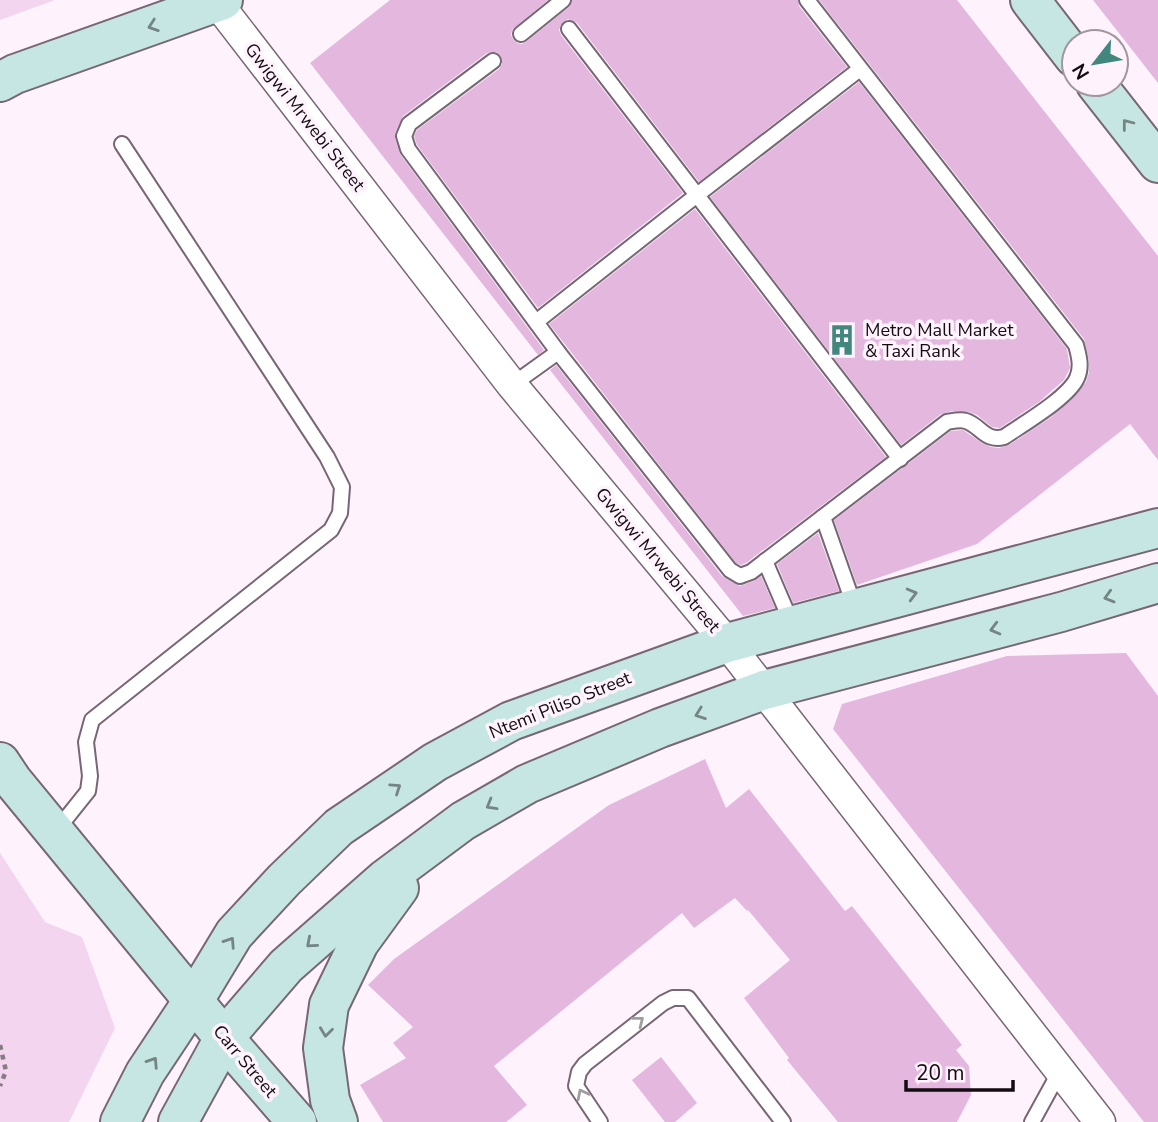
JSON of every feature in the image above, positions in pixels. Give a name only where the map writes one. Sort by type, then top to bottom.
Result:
[{"type":"street","points":[[1030,0],[1060,39]]},
{"type":"street","points":[[5,78],[218,1]]},
{"type":"street","name":"Gwigwi Mrwebi Street","points":[[218,1],[512,385],[727,643],[1100,1122]]},
{"type":"street","points":[[1107,98],[1158,163]]},
{"type":"street","name":"Ntemi Piliso Street","points":[[120,1122],[145,1073],[234,934],[284,880],[339,827],[435,762],[511,721],[727,643],[1158,528]]},
{"type":"street","points":[[178,1122],[224,1038],[286,965],[385,879],[463,821],[527,785],[660,728],[764,691],[1061,612],[1158,583]]},
{"type":"street","name":"Carr Street","points":[[0,762],[224,1038],[297,1122]]},
{"type":"street","points":[[338,1122],[330,1100],[323,1048],[329,1005],[359,943],[430,847]]},
{"type":"lane","points":[[521,34],[563,0]]},
{"type":"lane","points":[[493,61],[409,124],[404,136],[408,149],[558,352],[730,570],[740,576],[751,572],[947,422],[968,421],[988,437],[1004,437],[1066,393],[1077,378],[1081,363],[1076,345],[807,0]]},
{"type":"lane","points":[[569,29],[900,459]]},
{"type":"lane","points":[[536,322],[860,69]]},
{"type":"lane","points":[[55,832],[88,792],[90,776],[86,742],[92,720],[331,530],[340,513],[342,487],[327,457],[122,144]]},
{"type":"lane","points":[[512,385],[558,352]]},
{"type":"lane","points":[[823,517],[856,609]]},
{"type":"lane","points":[[765,561],[793,625]]},
{"type":"lane","points":[[600,1122],[576,1086],[579,1072],[585,1063],[673,998],[688,998],[783,1122]]},
{"type":"lane","points":[[1032,1122],[1060,1071]]},
{"type":"path","points":[[0,1045],[6,1071],[0,1086]]},
{"type":"shaded area","points":[[0,0],[55,0],[0,20]]},
{"type":"shaded area","points":[[0,853],[45,922],[82,937],[115,1028],[69,1122],[0,1122]]},
{"type":"building","points":[[390,0],[548,0],[512,30],[513,39],[522,44],[569,7],[572,0],[798,0],[799,6],[847,67],[699,182],[577,23],[568,19],[563,22],[559,30],[561,35],[683,193],[538,308],[417,145],[414,136],[417,130],[499,69],[502,64],[501,56],[496,52],[487,53],[403,116],[395,133],[400,154],[544,350],[538,355],[310,63]]},
{"type":"building","points":[[819,0],[957,0],[1158,256],[1158,460],[1130,424],[977,544],[857,585],[834,520],[951,431],[963,430],[991,447],[1009,445],[1050,418],[1071,400],[1086,382],[1089,361],[1084,339]]},
{"type":"building","points":[[1093,0],[1158,0],[1158,83],[1130,47],[1130,28],[1115,28]]},
{"type":"building","points":[[859,82],[1067,349],[1070,368],[1064,380],[1039,402],[1000,428],[992,427],[969,412],[952,411],[941,414],[901,445],[710,197]]},
{"type":"building","points":[[695,209],[886,457],[741,565],[736,563],[549,324]]},
{"type":"building","points":[[556,365],[722,576],[740,586],[761,576],[775,608],[743,616],[550,370]]},
{"type":"building","points":[[818,533],[839,591],[793,603],[777,564]]},
{"type":"building","points":[[1126,653],[1158,696],[1158,1122],[1144,1122],[833,729],[842,704],[1007,656]]},
{"type":"building","points":[[705,759],[726,808],[749,789],[845,911],[852,906],[962,1045],[956,1050],[969,1066],[971,1095],[957,1122],[838,1122],[787,1060],[789,1058],[744,998],[790,960],[735,898],[694,928],[682,913],[494,1066],[527,1105],[506,1122],[383,1122],[360,1085],[406,1058],[393,1043],[413,1027],[368,985],[394,959],[609,805]]},
{"type":"building","points":[[661,1057],[697,1103],[675,1122],[665,1122],[632,1080]]},
{"type":"place","name":"Metro Mall Market & Taxi Rank","points":[[842,340]]}]
